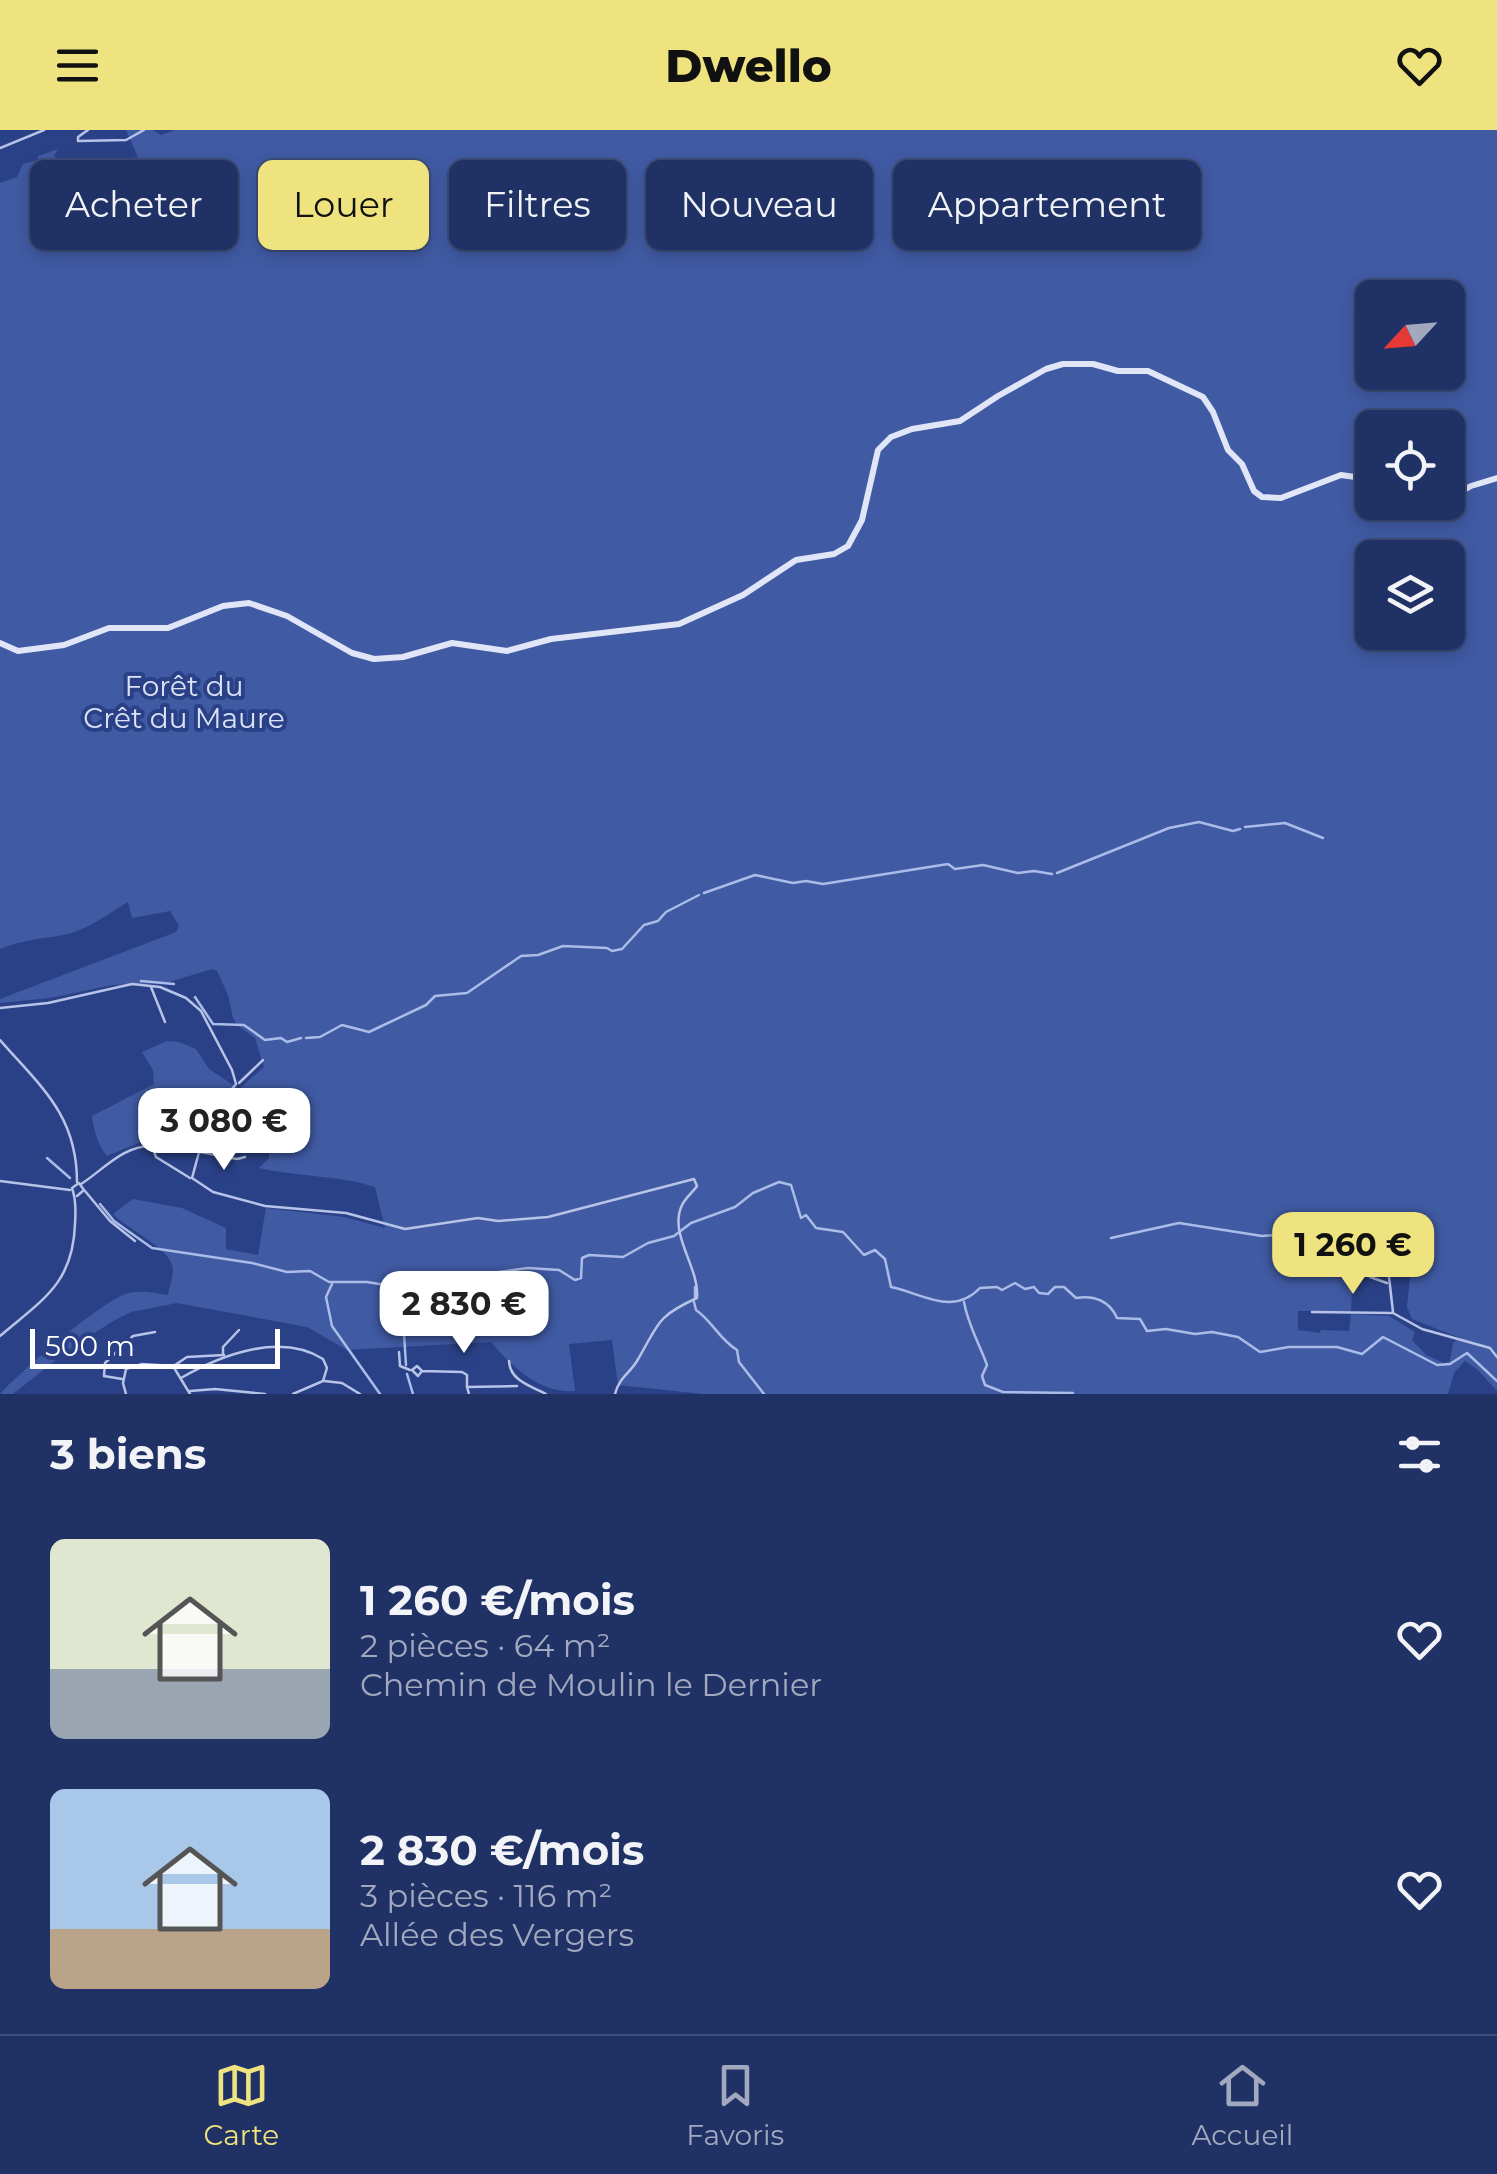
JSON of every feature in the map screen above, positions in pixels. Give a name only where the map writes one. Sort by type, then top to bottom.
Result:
[{"type":"main road","points":[[0,643],[16,651],[64,645],[109,628],[162,629],[225,606],[249,603],[287,616],[352,653],[374,659],[404,658],[452,643],[507,651],[551,639],[672,626],[743,595],[796,560],[834,554],[848,546],[862,520],[877,455],[890,437],[912,429],[960,422],[992,399],[1050,368],[1093,364],[1153,373],[1203,397],[1228,450],[1262,498],[1280,498],[1341,475],[1355,478]]},
{"type":"main road","points":[[1465,489],[1497,478]]},
{"type":"street","points":[[0,148],[44,130]]},
{"type":"street","points":[[88,130],[78,141],[126,140],[144,130]]},
{"type":"street","points":[[150,984],[165,1022]]},
{"type":"street","points":[[1,1009],[48,1004],[99,989],[150,984],[186,998],[200,1011],[236,1084]]},
{"type":"street","points":[[0,1040],[62,1113],[76,1147],[79,1184],[110,1222],[136,1241]]},
{"type":"street","points":[[192,1178],[217,1108],[263,1060]]},
{"type":"street","points":[[72,1190],[100,1168],[143,1146],[152,1146],[156,1158],[212,1192],[265,1206],[346,1213],[404,1230],[456,1220],[548,1218],[694,1179],[697,1186],[684,1202],[680,1230],[698,1287],[697,1298],[672,1309],[660,1320],[635,1365],[620,1380],[615,1394]]},
{"type":"street","points":[[199,1151],[236,1159],[246,1157]]},
{"type":"street","points":[[0,1181],[72,1190],[77,1196],[74,1250],[65,1275],[52,1292],[0,1336]]},
{"type":"street","points":[[77,1196],[84,1190]]},
{"type":"street","points":[[1393,1314],[1389,1284],[1398,1251],[1396,1229]]},
{"type":"street","points":[[1370,1277],[1389,1284]]},
{"type":"street","points":[[1312,1312],[1393,1314],[1422,1329],[1490,1348],[1497,1357]]},
{"type":"street","points":[[225,1357],[222,1348],[238,1330]]},
{"type":"street","points":[[124,1380],[104,1376],[105,1363],[133,1336],[156,1332]]},
{"type":"street","points":[[126,1394],[126,1368],[131,1366],[174,1366],[186,1358],[225,1357],[270,1347],[296,1348],[324,1359],[327,1368],[323,1381]]},
{"type":"street","points":[[399,1352],[400,1366],[467,1375],[468,1394]]},
{"type":"street","points":[[181,1378],[225,1357]]},
{"type":"street","points":[[510,1360],[516,1378],[546,1394]]},
{"type":"street","points":[[174,1366],[190,1393],[215,1389],[265,1394]]},
{"type":"street","points":[[293,1394],[323,1381],[342,1382],[360,1394]]},
{"type":"street","points":[[468,1386],[517,1386]]},
{"type":"green space","name":"Forêt du Crêt du Maure","points":[[126,130],[152,130],[161,135],[175,130],[1497,130],[1497,1391],[1465,1361],[1454,1373],[1448,1394],[703,1394],[618,1385],[612,1340],[569,1344],[575,1391],[562,1391],[528,1377],[491,1342],[347,1350],[307,1327],[177,1303],[131,1312],[115,1320],[72,1347],[13,1394],[0,1394],[62,1338],[117,1298],[139,1292],[168,1295],[171,1262],[158,1247],[113,1214],[133,1199],[182,1208],[226,1228],[226,1249],[258,1255],[266,1208],[344,1217],[385,1228],[375,1187],[259,1168],[269,1158],[269,1137],[262,1117],[241,1116],[226,1125],[213,1125],[211,1113],[203,1114],[107,1156],[96,1137],[92,1116],[154,1084],[153,1070],[142,1052],[167,1041],[179,1042],[196,1049],[209,1069],[239,1089],[264,1067],[255,1038],[233,1018],[217,971],[212,969],[166,983],[112,985],[0,1003],[0,999],[176,932],[179,926],[170,911],[132,918],[128,902],[80,930],[0,949],[0,183],[17,177],[23,164],[30,162],[30,250],[238,250],[238,160],[115,160],[138,157]],"holes":[[[1392,1254],[1411,1267],[1407,1307],[1412,1319],[1460,1338],[1453,1343],[1450,1361],[1444,1363],[1426,1355],[1412,1340],[1415,1332],[1389,1316],[1351,1314],[1349,1331],[1298,1330],[1298,1311],[1351,1311],[1353,1272],[1370,1271],[1380,1258],[1386,1262]]]},
{"type":"green space","points":[[58,149],[54,156],[60,160],[38,160],[38,156]]},
{"type":"waterway","points":[[1057,873],[1169,828],[1199,822],[1233,831],[1240,829]]},
{"type":"waterway","points":[[1245,827],[1285,823],[1323,838]]},
{"type":"waterway","points":[[704,893],[755,875],[823,884],[948,864],[955,869],[983,865],[1018,873],[1052,874]]},
{"type":"waterway","points":[[306,1038],[320,1037],[342,1025],[369,1032],[426,1005],[435,996],[467,993],[521,956],[563,946],[622,949],[644,925],[658,921],[666,912],[699,895]]},
{"type":"waterway","points":[[141,981],[174,984]]},
{"type":"waterway","points":[[195,997],[213,1024],[244,1025],[265,1040],[281,1038],[287,1042],[301,1038]]},
{"type":"waterway","points":[[47,1158],[70,1178]]},
{"type":"waterway","points":[[100,1204],[114,1221],[152,1248],[287,1272],[310,1271],[329,1282],[367,1282],[422,1291],[454,1278],[528,1268],[559,1270],[575,1280],[581,1278],[582,1258],[623,1257],[648,1243],[674,1236],[691,1223],[735,1207],[753,1193],[779,1182],[791,1185],[801,1218],[806,1215],[816,1228],[843,1232],[864,1255],[875,1250],[885,1259],[891,1287],[925,1298],[959,1301],[980,1288],[1002,1290],[1015,1283],[1048,1294],[1055,1287],[1064,1287],[1076,1298],[1089,1297],[1106,1303],[1117,1318],[1140,1319],[1147,1331],[1212,1332],[1238,1337],[1260,1352],[1289,1347],[1337,1347],[1362,1354],[1383,1337],[1437,1365],[1450,1364],[1467,1353],[1497,1381]]},
{"type":"waterway","points":[[1111,1238],[1179,1223],[1262,1236],[1337,1231],[1359,1237],[1380,1254]]},
{"type":"waterway","points":[[332,1284],[326,1297],[332,1326],[380,1394]]},
{"type":"waterway","points":[[401,1287],[406,1365]]},
{"type":"waterway","points":[[695,1287],[695,1297]]},
{"type":"waterway","points":[[694,1302],[696,1310],[737,1350],[739,1362],[764,1394]]},
{"type":"waterway","points":[[964,1302],[987,1365],[982,1376],[985,1385],[1003,1392],[1073,1393]]},
{"type":"waterway","points":[[407,1374],[413,1394]]}]
